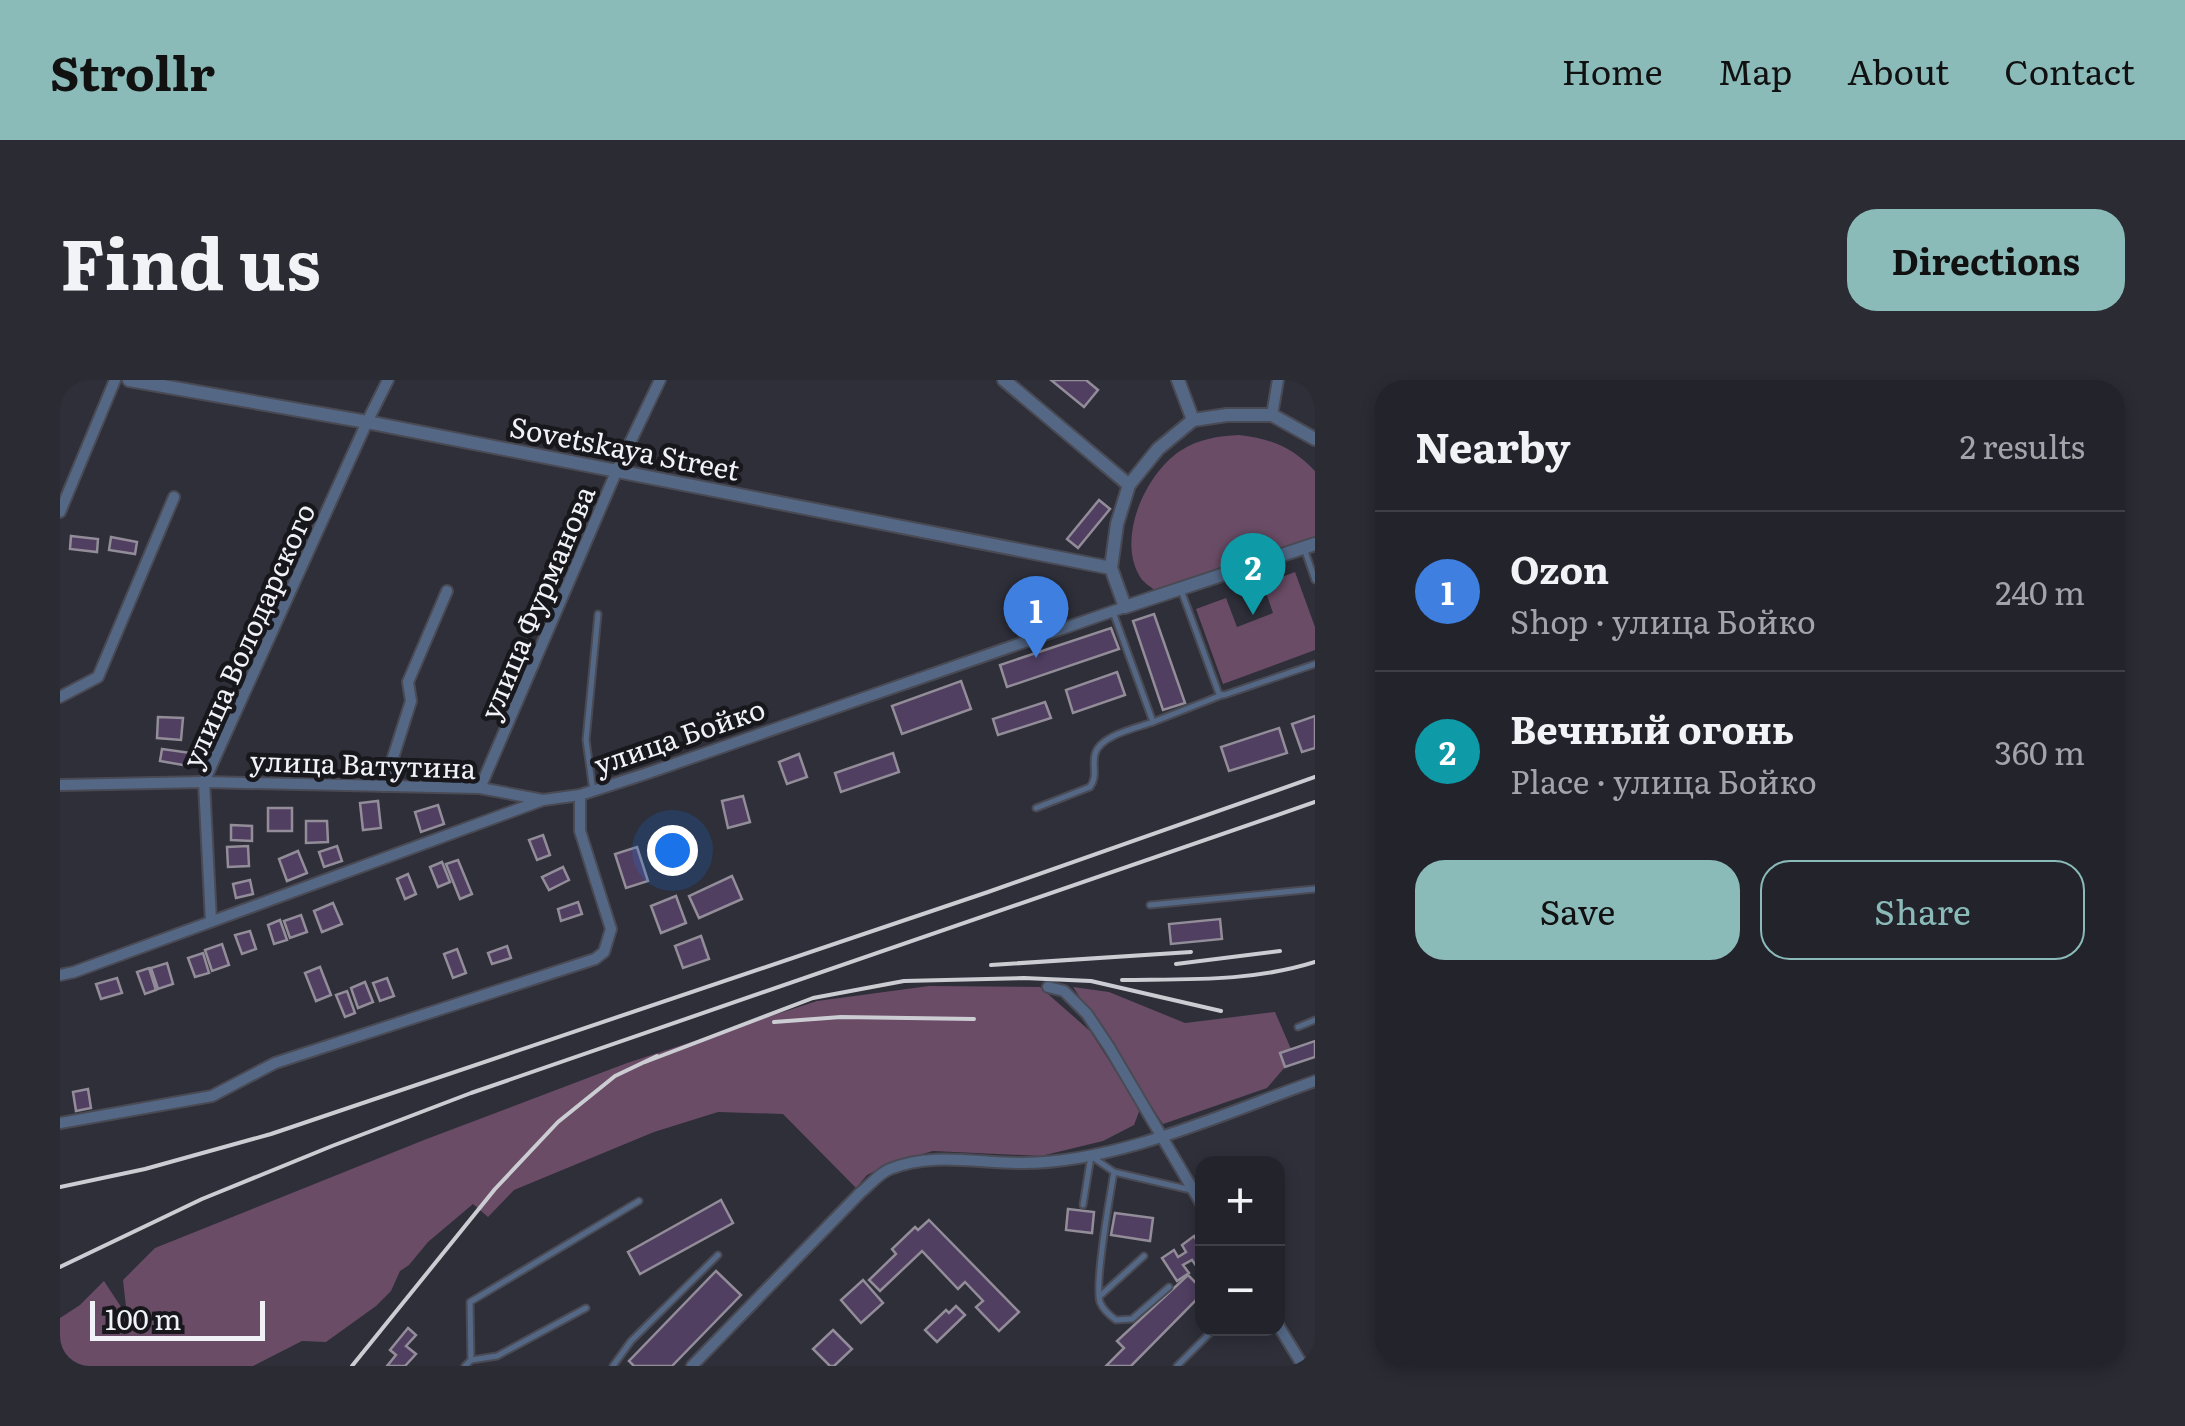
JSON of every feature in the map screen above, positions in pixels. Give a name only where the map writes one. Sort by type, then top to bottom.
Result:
[{"type":"street","points":[[60,512],[115,380]]},
{"type":"street","name":"Sovetskaya Street","points":[[129,380],[367,422],[1111,568]]},
{"type":"street","name":"улица Володарского","points":[[211,922],[204,782],[388,380]]},
{"type":"street","name":"улица Фурманова","points":[[480,788],[617,470],[660,380]]},
{"type":"street","points":[[1004,380],[1129,485]]},
{"type":"street","points":[[1178,380],[1193,420]]},
{"type":"street","points":[[1272,415],[1278,380]]},
{"type":"street","points":[[1120,609],[1111,568],[1117,524],[1129,485],[1158,449],[1193,420],[1227,415],[1272,415],[1315,439]]},
{"type":"street","points":[[60,697],[98,677],[174,497]]},
{"type":"street","name":"улица Бойко","points":[[60,974],[543,800],[593,791],[1310,546]]},
{"type":"street","points":[[384,786],[411,701],[408,682],[447,591]]},
{"type":"street","name":"улица Ватутина","points":[[60,786],[204,782],[480,788],[543,800]]},
{"type":"street","points":[[60,1123],[212,1096],[275,1063],[595,959],[604,952],[611,929],[580,832],[580,795]]},
{"type":"street","points":[[1048,987],[1064,991],[1087,1014],[1194,1190]]},
{"type":"street","points":[[692,1366],[887,1170],[940,1159],[1023,1164],[1091,1156],[1161,1136],[1315,1081]]},
{"type":"street","points":[[1285,1336],[1303,1366]]},
{"type":"lane","points":[[1310,546],[1315,580]]},
{"type":"lane","points":[[1180,589],[1216,689],[1224,695]]},
{"type":"lane","points":[[1120,609],[1153,722]]},
{"type":"lane","points":[[593,791],[586,740],[598,614]]},
{"type":"lane","points":[[1036,808],[1090,787],[1095,780],[1096,753],[1108,740],[1315,664]]},
{"type":"lane","points":[[1150,905],[1315,889]]},
{"type":"lane","points":[[1298,1027],[1315,1020]]},
{"type":"lane","points":[[1083,1206],[1091,1156],[1114,1172],[1194,1190]]},
{"type":"lane","points":[[1114,1172],[1098,1298],[1105,1312],[1116,1320],[1132,1320],[1169,1287]]},
{"type":"lane","points":[[471,1360],[470,1302],[639,1201]]},
{"type":"lane","points":[[614,1366],[631,1341],[718,1255]]},
{"type":"lane","points":[[1098,1298],[1144,1256]]},
{"type":"lane","points":[[465,1366],[471,1360],[496,1356],[586,1308]]},
{"type":"lane","points":[[1178,1366],[1207,1336]]},
{"type":"shaded area","points":[[1239,435],[1281,446],[1315,471],[1315,537],[1156,591],[1139,575],[1131,542],[1146,490],[1180,451],[1208,439]]},
{"type":"shaded area","points":[[1295,572],[1315,627],[1315,650],[1223,684],[1196,609],[1226,598],[1237,627],[1273,613],[1263,584]]},
{"type":"shaded area","points":[[929,986],[1040,987],[1090,1031],[1140,1109],[1134,1125],[1103,1141],[1041,1156],[933,1151],[891,1163],[867,1175],[856,1188],[783,1114],[718,1112],[654,1132],[514,1190],[488,1217],[473,1204],[400,1271],[391,1291],[376,1306],[326,1342],[302,1341],[253,1366],[60,1366],[60,1318],[104,1281],[127,1316],[123,1280],[155,1248],[627,1063],[817,1001]]},
{"type":"shaded area","points":[[1073,987],[1109,992],[1185,1023],[1275,1012],[1291,1049],[1280,1053],[1285,1067],[1267,1088],[1163,1124]]},
{"type":"building","points":[[1051,380],[1086,380],[1098,390],[1084,407]]},
{"type":"building","points":[[1099,500],[1110,509],[1078,548],[1067,539]]},
{"type":"building","points":[[71,536],[98,539],[97,552],[70,549]]},
{"type":"building","points":[[111,537],[137,542],[135,554],[109,550]]},
{"type":"building","points":[[1154,614],[1185,703],[1163,710],[1133,621]]},
{"type":"building","points":[[1111,628],[1119,649],[1007,687],[1000,665]]},
{"type":"building","points":[[1117,672],[1125,695],[1073,713],[1066,690]]},
{"type":"building","points":[[961,681],[971,709],[902,734],[892,706]]},
{"type":"building","points":[[1045,702],[1051,718],[998,735],[993,719]]},
{"type":"building","points":[[1315,716],[1315,748],[1302,752],[1292,724]]},
{"type":"building","points":[[158,717],[183,718],[181,740],[157,738]]},
{"type":"building","points":[[1279,728],[1287,753],[1229,771],[1221,747]]},
{"type":"building","points":[[162,749],[191,753],[189,766],[160,761]]},
{"type":"building","points":[[893,753],[899,772],[841,792],[835,773]]},
{"type":"building","points":[[799,754],[807,777],[787,784],[779,762]]},
{"type":"building","points":[[743,796],[750,822],[728,828],[722,801]]},
{"type":"building","points":[[378,801],[381,828],[363,830],[360,803]]},
{"type":"building","points":[[438,805],[444,824],[421,832],[415,812]]},
{"type":"building","points":[[268,808],[292,808],[292,831],[268,831]]},
{"type":"building","points":[[306,821],[327,821],[328,842],[306,843]]},
{"type":"building","points":[[231,825],[252,826],[252,841],[231,840]]},
{"type":"building","points":[[543,835],[550,855],[537,860],[529,840]]},
{"type":"building","points":[[248,846],[249,866],[228,867],[227,847]]},
{"type":"building","points":[[337,846],[342,861],[324,867],[319,852]]},
{"type":"building","points":[[637,847],[648,881],[626,888],[615,854]]},
{"type":"building","points":[[298,851],[307,873],[287,881],[279,859]]},
{"type":"building","points":[[458,860],[472,894],[460,899],[446,864]]},
{"type":"building","points":[[442,862],[450,882],[438,887],[430,867]]},
{"type":"building","points":[[563,867],[569,880],[549,890],[542,877]]},
{"type":"building","points":[[408,874],[416,894],[405,899],[397,879]]},
{"type":"building","points":[[732,876],[742,899],[699,918],[689,896]]},
{"type":"building","points":[[250,880],[253,894],[236,898],[233,884]]},
{"type":"building","points":[[676,896],[686,923],[661,933],[651,906]]},
{"type":"building","points":[[578,902],[582,914],[561,921],[558,909]]},
{"type":"building","points":[[333,903],[342,924],[322,932],[314,911]]},
{"type":"building","points":[[301,915],[307,932],[290,938],[284,921]]},
{"type":"building","points":[[1220,919],[1222,939],[1171,944],[1169,924]]},
{"type":"building","points":[[280,920],[287,940],[274,944],[268,925]]},
{"type":"building","points":[[250,931],[256,949],[242,954],[235,935]]},
{"type":"building","points":[[701,936],[709,959],[683,968],[675,946]]},
{"type":"building","points":[[222,944],[229,965],[212,971],[205,950]]},
{"type":"building","points":[[507,946],[511,958],[492,964],[488,953]]},
{"type":"building","points":[[457,949],[466,973],[453,978],[444,954]]},
{"type":"building","points":[[203,953],[209,973],[195,977],[188,958]]},
{"type":"building","points":[[167,963],[173,984],[158,989],[151,968]]},
{"type":"building","points":[[320,967],[331,995],[316,1001],[305,973]]},
{"type":"building","points":[[149,968],[156,990],[145,994],[137,972]]},
{"type":"building","points":[[117,978],[122,993],[101,999],[96,984]]},
{"type":"building","points":[[387,978],[394,996],[380,1001],[373,983]]},
{"type":"building","points":[[365,982],[373,1002],[358,1008],[351,988]]},
{"type":"building","points":[[347,991],[355,1013],[345,1017],[336,995]]},
{"type":"building","points":[[1315,1041],[1315,1057],[1285,1067],[1280,1053]]},
{"type":"building","points":[[88,1089],[91,1108],[76,1111],[73,1092]]},
{"type":"building","points":[[721,1200],[733,1223],[640,1274],[628,1252]]},
{"type":"building","points":[[1068,1209],[1094,1212],[1092,1233],[1066,1230]]},
{"type":"building","points":[[1115,1213],[1153,1218],[1150,1241],[1111,1235]]},
{"type":"building","points":[[929,1220],[1019,1312],[999,1331],[976,1307],[983,1301],[965,1282],[958,1289],[922,1251],[880,1291],[869,1280],[896,1254],[892,1249],[915,1227],[918,1230]]},
{"type":"building","points":[[1194,1236],[1195,1264],[1192,1260],[1183,1265],[1189,1273],[1177,1281],[1162,1258],[1174,1250],[1178,1257],[1186,1252],[1182,1245]]},
{"type":"building","points":[[716,1271],[741,1295],[672,1366],[634,1366],[629,1361]]},
{"type":"building","points":[[1188,1275],[1195,1282],[1195,1301],[1131,1366],[1106,1366],[1124,1348],[1117,1341]]},
{"type":"building","points":[[863,1280],[883,1303],[861,1323],[841,1300]]},
{"type":"building","points":[[956,1306],[965,1315],[937,1342],[925,1330]]},
{"type":"building","points":[[408,1328],[416,1335],[406,1346],[416,1354],[405,1366],[387,1366],[396,1355],[390,1350]]},
{"type":"building","points":[[833,1330],[852,1349],[830,1366],[813,1349]]},
{"type":"railway","points":[[60,1187],[145,1169],[271,1134],[988,892],[1315,777]]},
{"type":"railway","points":[[60,1267],[202,1199],[471,1093],[1315,802]]},
{"type":"railway","points":[[1176,964],[1280,951]]},
{"type":"railway","points":[[991,965],[1191,952]]},
{"type":"railway","points":[[1122,980],[1243,976],[1315,962]]},
{"type":"railway","points":[[645,1062],[813,998],[904,981],[1024,978],[1091,981],[1221,1011]]},
{"type":"railway","points":[[774,1022],[841,1017],[974,1019]]},
{"type":"railway","points":[[352,1366],[495,1189],[558,1122],[615,1076],[657,1056]]},
{"type":"place","name":"Вечный огонь","points":[[1253,615]]},
{"type":"place","name":"Ozon","points":[[1036,658]]}]
